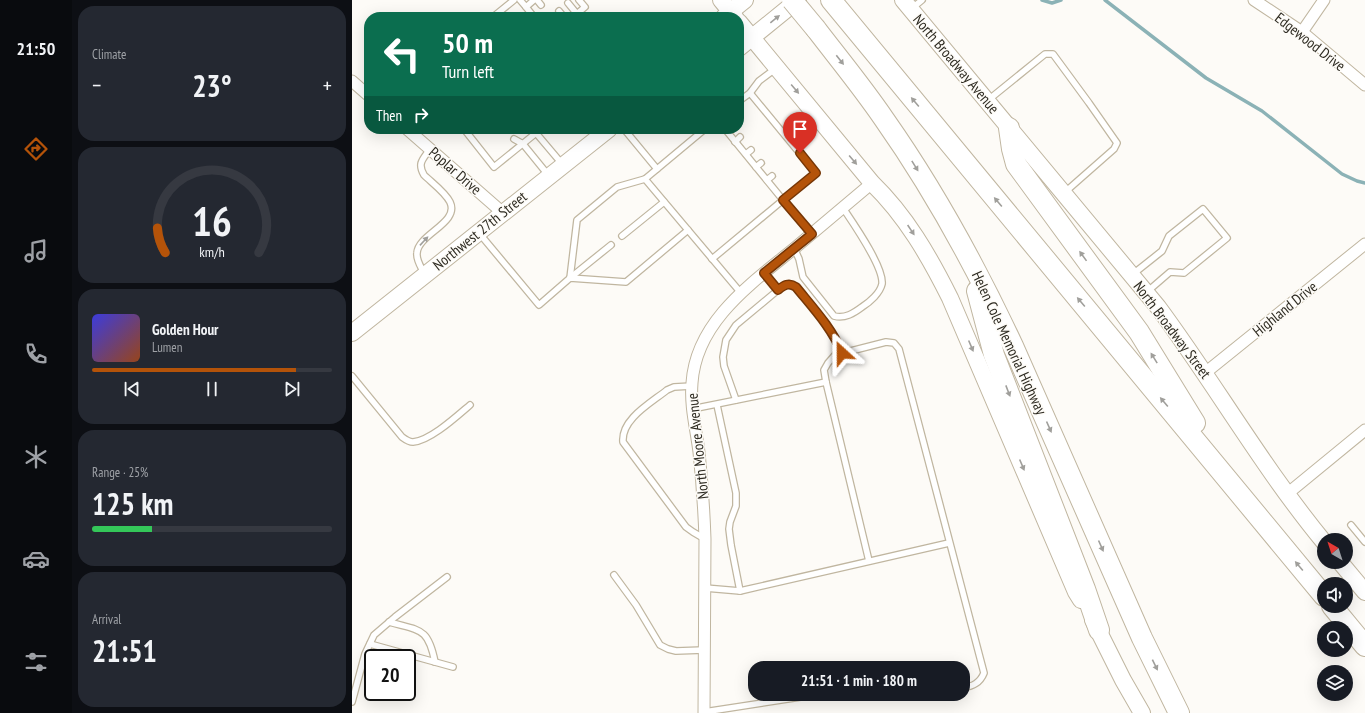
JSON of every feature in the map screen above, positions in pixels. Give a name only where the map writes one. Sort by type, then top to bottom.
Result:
[{"type":"highway","name":"Helen Cole Memorial Highway","points":[[792,0],[816,29],[888,124],[928,185],[966,253],[1013,346],[1142,638],[1179,713]]},
{"type":"highway","points":[[834,4],[1317,588]]},
{"type":"highway","points":[[1009,128],[1012,149],[1019,168],[1139,332],[1233,486]]},
{"type":"highway","points":[[966,253],[994,355],[1085,589],[1099,630]]},
{"type":"highway","points":[[1338,613],[1365,646]]},
{"type":"main road","points":[[732,12],[745,0]]},
{"type":"main road","points":[[744,44],[798,0]]},
{"type":"main road","name":"North Broadway Avenue","points":[[912,3],[1009,128]]},
{"type":"main road","points":[[744,29],[872,183],[888,199],[905,220],[935,267],[1076,592],[1099,630],[1123,680],[1142,713]]},
{"type":"main road","name":"North Broadway Street","points":[[1009,128],[1146,293],[1183,341],[1287,494],[1317,533]]},
{"type":"main road","name":"Northwest 27th Street","points":[[352,334],[603,134]]},
{"type":"main road","points":[[1347,569],[1361,584]]},
{"type":"street","name":"Edgewood Drive","points":[[1254,0],[1302,32],[1365,85]]},
{"type":"street","points":[[1302,32],[1324,0]]},
{"type":"street","points":[[352,81],[364,92]]},
{"type":"street","name":"Poplar Drive","points":[[412,134],[503,213]]},
{"type":"street","name":"North Moore Avenue","points":[[704,713],[705,539],[702,482],[692,410],[692,386],[699,351],[723,312],[741,293],[872,183]]},
{"type":"street","name":"Highland Drive","points":[[1205,373],[1365,244]]},
{"type":"street","points":[[1287,494],[1365,430]]},
{"type":"lane","points":[[499,12],[514,0]]},
{"type":"lane","points":[[520,0],[530,12]]},
{"type":"lane","points":[[526,7],[535,0],[541,5]]},
{"type":"lane","points":[[579,0],[585,7],[579,12]]},
{"type":"lane","points":[[568,3],[573,12]]},
{"type":"lane","points":[[987,101],[1045,54],[1053,54],[1117,143],[1114,149],[1063,193]]},
{"type":"lane","points":[[744,97],[750,93],[759,82],[777,68]]},
{"type":"lane","points":[[712,259],[816,173],[798,155],[766,117],[750,93]]},
{"type":"lane","points":[[468,134],[494,166],[535,134]]},
{"type":"lane","points":[[541,134],[563,166]]},
{"type":"lane","points":[[628,134],[657,169]]},
{"type":"lane","points":[[570,278],[576,220],[617,187],[645,179],[699,134]]},
{"type":"lane","points":[[729,134],[812,234]]},
{"type":"lane","points":[[735,142],[740,137]]},
{"type":"lane","points":[[514,139],[523,144],[549,176]]},
{"type":"lane","points":[[425,275],[416,254],[417,250],[432,232],[448,219],[452,208],[450,201],[424,175],[420,166],[430,150]]},
{"type":"lane","points":[[746,154],[751,150]]},
{"type":"lane","points":[[756,167],[761,163]]},
{"type":"lane","points":[[767,180],[772,176]]},
{"type":"lane","points":[[645,179],[741,293]]},
{"type":"lane","points":[[622,236],[664,202]]},
{"type":"lane","points":[[794,248],[799,259],[803,277],[834,316],[840,317],[854,313],[867,304],[880,290],[882,283],[880,270],[858,230],[843,208]]},
{"type":"lane","points":[[1132,276],[1162,251],[1169,236],[1203,209],[1227,238],[1184,272],[1170,272],[1146,293]]},
{"type":"lane","points":[[570,278],[626,282],[688,230]]},
{"type":"lane","points":[[479,232],[539,304],[611,245]]},
{"type":"lane","points":[[764,273],[778,290]]},
{"type":"lane","points":[[736,400],[724,366],[723,357],[726,340],[736,325],[787,284],[792,284],[796,287],[831,331],[837,340],[842,353]]},
{"type":"lane","points":[[869,561],[824,370],[835,355],[886,342],[894,343],[899,349],[984,673],[982,679],[970,685]]},
{"type":"lane","points":[[352,376],[402,437],[408,441],[414,442],[423,440],[439,430],[470,405]]},
{"type":"lane","points":[[692,410],[826,382]]},
{"type":"lane","points":[[692,386],[674,387],[667,390],[630,419],[624,429],[623,442],[686,527],[705,539]]},
{"type":"lane","points":[[717,405],[736,493],[736,506],[729,529],[740,591]]},
{"type":"lane","points":[[1351,525],[1365,542]]},
{"type":"lane","points":[[705,588],[740,591],[950,543]]},
{"type":"lane","points":[[614,575],[636,605],[660,645],[676,651],[704,650]]},
{"type":"lane","points":[[352,702],[365,654],[374,635],[447,577]]},
{"type":"lane","points":[[389,622],[421,631],[432,647],[435,662]]},
{"type":"lane","points":[[370,644],[453,667]]},
{"type":"lane","points":[[704,713],[777,701]]},
{"type":"waterway","points":[[1042,0],[1052,3],[1061,0]]},
{"type":"waterway","points":[[1105,0],[1206,78],[1262,111],[1342,174],[1365,183]]},
{"type":"route","points":[[800,153],[816,173],[783,200],[812,234],[764,273],[778,290],[787,284],[792,284],[796,287],[831,331],[837,340],[842,353]]}]
